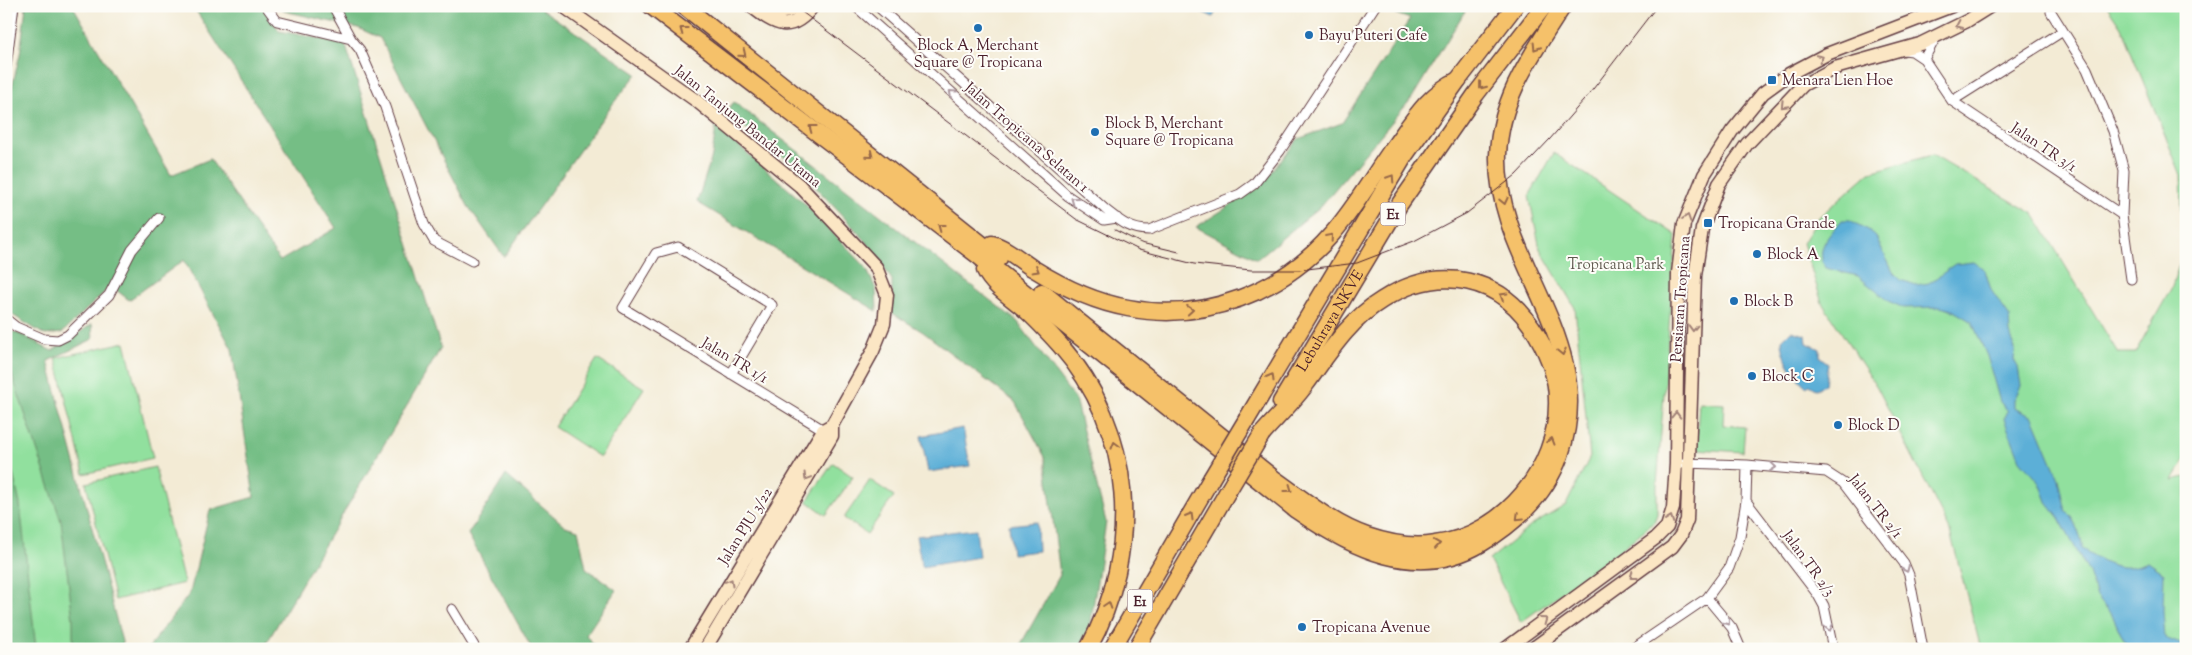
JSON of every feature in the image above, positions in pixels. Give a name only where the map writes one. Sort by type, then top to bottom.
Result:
[{"type":"highway","points":[[651,6],[980,257],[1274,494],[1334,536],[1374,553],[1405,559],[1437,559],[1465,552],[1510,525],[1534,501],[1556,466],[1568,426],[1571,406],[1570,387],[1561,345],[1507,213],[1499,174],[1498,155],[1504,113],[1510,96],[1520,75],[1563,6]]},
{"type":"highway","points":[[684,6],[1273,478],[1339,523],[1365,536],[1407,545],[1434,545],[1467,536],[1497,518],[1522,496],[1538,472],[1551,440],[1557,399],[1552,367],[1532,326],[1510,300],[1484,286],[1471,282],[1457,279],[1429,280],[1392,294],[1366,312],[1328,352],[1305,385],[1262,434]]},
{"type":"highway","name":"Lebuhraya NKVE","points":[[1112,649],[1380,194],[1458,80],[1514,6]]},
{"type":"highway","name":"Lebuhraya NKVE","points":[[1136,649],[1404,196],[1476,94],[1544,6]]},
{"type":"highway","points":[[977,240],[997,245],[1033,269],[1090,298],[1129,309],[1191,310],[1237,300],[1280,280],[1321,247],[1345,218],[1426,104],[1447,85],[1458,80]]},
{"type":"highway","points":[[980,257],[987,275],[1046,330],[1081,372],[1100,406],[1117,452],[1124,510],[1122,554],[1108,605],[1088,649]]},
{"type":"main road","name":"Jalan Tanjung Bandar Utama","points":[[564,6],[687,94],[800,186],[876,266],[888,295],[884,324],[873,351]]},
{"type":"main road","points":[[751,6],[770,20],[782,25],[796,23],[805,17],[813,6]]},
{"type":"main road","points":[[767,6],[775,12],[790,12],[799,6]]},
{"type":"main road","name":"Persiaran Tropicana","points":[[1532,649],[1672,547],[1681,535],[1687,520],[1682,463],[1678,273],[1684,224],[1704,175],[1732,131],[1763,93],[1789,74],[1827,54],[1921,20],[1952,6]]},
{"type":"main road","name":"Persiaran Tropicana","points":[[1504,649],[1656,538],[1667,527],[1673,508],[1682,463],[1695,276],[1702,229],[1720,184],[1747,144],[1803,85],[1835,68],[1903,50],[1967,21],[1991,6]]},
{"type":"main road","name":"Jalan PJU 3/22","points":[[697,648],[829,430],[873,351]]},
{"type":"street","points":[[6,66],[14,6]]},
{"type":"street","points":[[266,6],[277,21],[351,39]]},
{"type":"street","points":[[333,6],[351,39],[360,50],[385,107],[424,224],[434,241],[472,261]]},
{"type":"street","name":"Jalan Tropicana Selatan 1","points":[[855,6],[1068,196],[1104,220],[1117,218]]},
{"type":"street","name":"Jalan Tropicana Selatan 1","points":[[876,6],[1117,218],[1127,226],[1138,230],[1149,230],[1240,194],[1254,184],[1280,151],[1375,6]]},
{"type":"street","points":[[2051,12],[2087,69],[2113,131],[2124,171],[2122,215],[2131,279]]},
{"type":"street","points":[[1952,101],[2063,30]]},
{"type":"street","points":[[1903,50],[1912,52],[1924,59],[1937,35]]},
{"type":"street","name":"Jalan TR 3/1","points":[[1924,59],[1952,101],[2122,215]]},
{"type":"street","points":[[6,319],[16,327],[44,339],[58,340],[68,335],[109,294],[132,250],[159,218]]},
{"type":"street","name":"Jalan TR 1/1","points":[[731,374],[772,305],[678,247],[656,253],[623,308],[731,374],[829,430]]},
{"type":"street","name":"Jalan TR 2/1","points":[[1682,463],[1747,465],[1826,472],[1843,483],[1904,563],[1909,575],[1923,649]]},
{"type":"street","points":[[1632,649],[1707,598],[1729,568],[1739,542],[1746,501],[1747,465]]},
{"type":"street","name":"Jalan TR 2/3","points":[[1746,501],[1818,595],[1824,606],[1834,649]]},
{"type":"street","points":[[1707,598],[1732,628],[1741,649]]},
{"type":"street","points":[[452,609],[476,649]]},
{"type":"green space","points":[[26,6],[73,6],[171,175],[210,159],[280,261],[336,228],[193,6],[265,6],[279,31],[345,43],[441,348],[263,649],[148,649],[190,593],[210,510],[254,497],[232,349],[184,260],[129,300],[111,286],[62,333],[45,335],[6,311],[6,111],[20,54]]},
{"type":"green space","points":[[281,6],[369,6],[378,12],[430,6],[537,6],[637,74],[611,106],[504,257],[468,206],[380,38],[358,28],[284,11]]},
{"type":"green space","points":[[1387,6],[1468,6],[1412,98],[1320,207],[1257,259],[1196,227],[1259,187],[1298,139],[1342,123],[1410,19],[1385,10]]},
{"type":"green space","points":[[2107,6],[2186,6],[2186,458],[2173,480],[2186,477],[2186,649],[1981,649],[1949,528],[1877,387],[1822,303],[1803,243],[1819,217],[1870,172],[1932,155],[2034,214],[2118,353],[2135,353],[2172,287],[2183,252],[2181,175],[2121,27]]},
{"type":"green space","points":[[734,102],[1017,321],[1075,399],[1106,522],[1090,628],[1079,649],[1018,649],[1060,575],[1045,457],[1015,402],[923,332],[892,313],[892,280],[865,240],[797,167],[725,112]]},
{"type":"green space","points":[[716,126],[802,201],[865,266],[876,289],[877,311],[697,202],[712,156]]},
{"type":"green space","name":"Tropicana Park","points":[[1554,153],[1676,235],[1657,485],[1657,514],[1654,522],[1613,556],[1521,622],[1489,560],[1531,526],[1566,505],[1590,457],[1575,308],[1540,249],[1529,196]]},
{"type":"green space","points":[[92,324],[93,339],[48,361],[124,649],[73,649],[73,620],[61,521],[6,357],[6,328],[52,351]]},
{"type":"green space","points":[[6,331],[38,337],[106,649],[9,649]]},
{"type":"green space","points":[[125,342],[153,458],[84,474],[56,358]]},
{"type":"green space","points":[[597,359],[644,388],[600,457],[554,427]]},
{"type":"green space","points":[[1699,402],[1724,404],[1723,425],[1745,427],[1743,452],[1696,449]]},
{"type":"green space","points":[[6,443],[20,504],[36,649],[6,649]]},
{"type":"green space","points":[[833,463],[853,477],[826,515],[807,501]]},
{"type":"green space","points":[[155,467],[184,583],[115,600],[86,483]]},
{"type":"green space","points":[[506,475],[565,526],[578,530],[586,568],[616,590],[586,635],[597,649],[532,649],[468,534]]},
{"type":"green space","points":[[870,480],[894,496],[867,534],[844,518]]},
{"type":"water","points":[[1189,6],[1219,6],[1213,17]]},
{"type":"water","points":[[1842,220],[1850,220],[1876,237],[1893,272],[1901,280],[1916,285],[1929,283],[1956,264],[1974,262],[1985,270],[1991,290],[2009,316],[2010,333],[2015,349],[2014,360],[2018,367],[2021,386],[2014,400],[2014,408],[2033,417],[2059,479],[2066,512],[2072,516],[2080,536],[2082,549],[2114,565],[2129,567],[2148,562],[2164,573],[2163,611],[2165,638],[2186,646],[2186,649],[2134,649],[2124,641],[2113,617],[2097,597],[2089,573],[2059,518],[2048,504],[2040,483],[2020,460],[2004,419],[2008,411],[2000,402],[1987,356],[1972,322],[1952,310],[1940,307],[1904,308],[1888,301],[1858,276],[1825,268],[1822,254],[1825,242]]},
{"type":"water","points":[[1791,331],[1806,335],[1807,343],[1820,349],[1820,357],[1828,363],[1825,384],[1817,390],[1809,385],[1807,387],[1802,383],[1786,360],[1782,340]]},
{"type":"water","points":[[963,428],[970,466],[928,472],[921,436]]},
{"type":"water","points":[[1037,522],[1038,551],[1012,554],[1009,525]]},
{"type":"water","points":[[976,529],[979,557],[922,567],[916,536]]},
{"type":"tram line","points":[[794,6],[1076,219],[1139,250],[1194,264],[1251,270],[1299,270],[1357,263],[1414,241],[1467,213],[1516,175],[1550,139],[1590,93],[1657,6]]},
{"type":"tram line","points":[[1115,230],[1141,243],[1179,252]]},
{"type":"place","name":"Block A, Merchant Square @ Tropicana","points":[[978,28]]},
{"type":"place","name":"Bayu Puteri Cafe","points":[[1309,35]]},
{"type":"place","name":"Menara Lien Hoe","points":[[1772,80]]},
{"type":"place","name":"Block B, Merchant Square @ Tropicana","points":[[1095,132]]},
{"type":"place","name":"Tropicana Grande","points":[[1708,223]]},
{"type":"place","name":"Block A","points":[[1757,254]]},
{"type":"place","name":"Block B","points":[[1734,301]]},
{"type":"place","name":"Block C","points":[[1752,376]]},
{"type":"place","name":"Block D","points":[[1838,425]]},
{"type":"place","name":"Tropicana Avenue","points":[[1302,627]]}]
